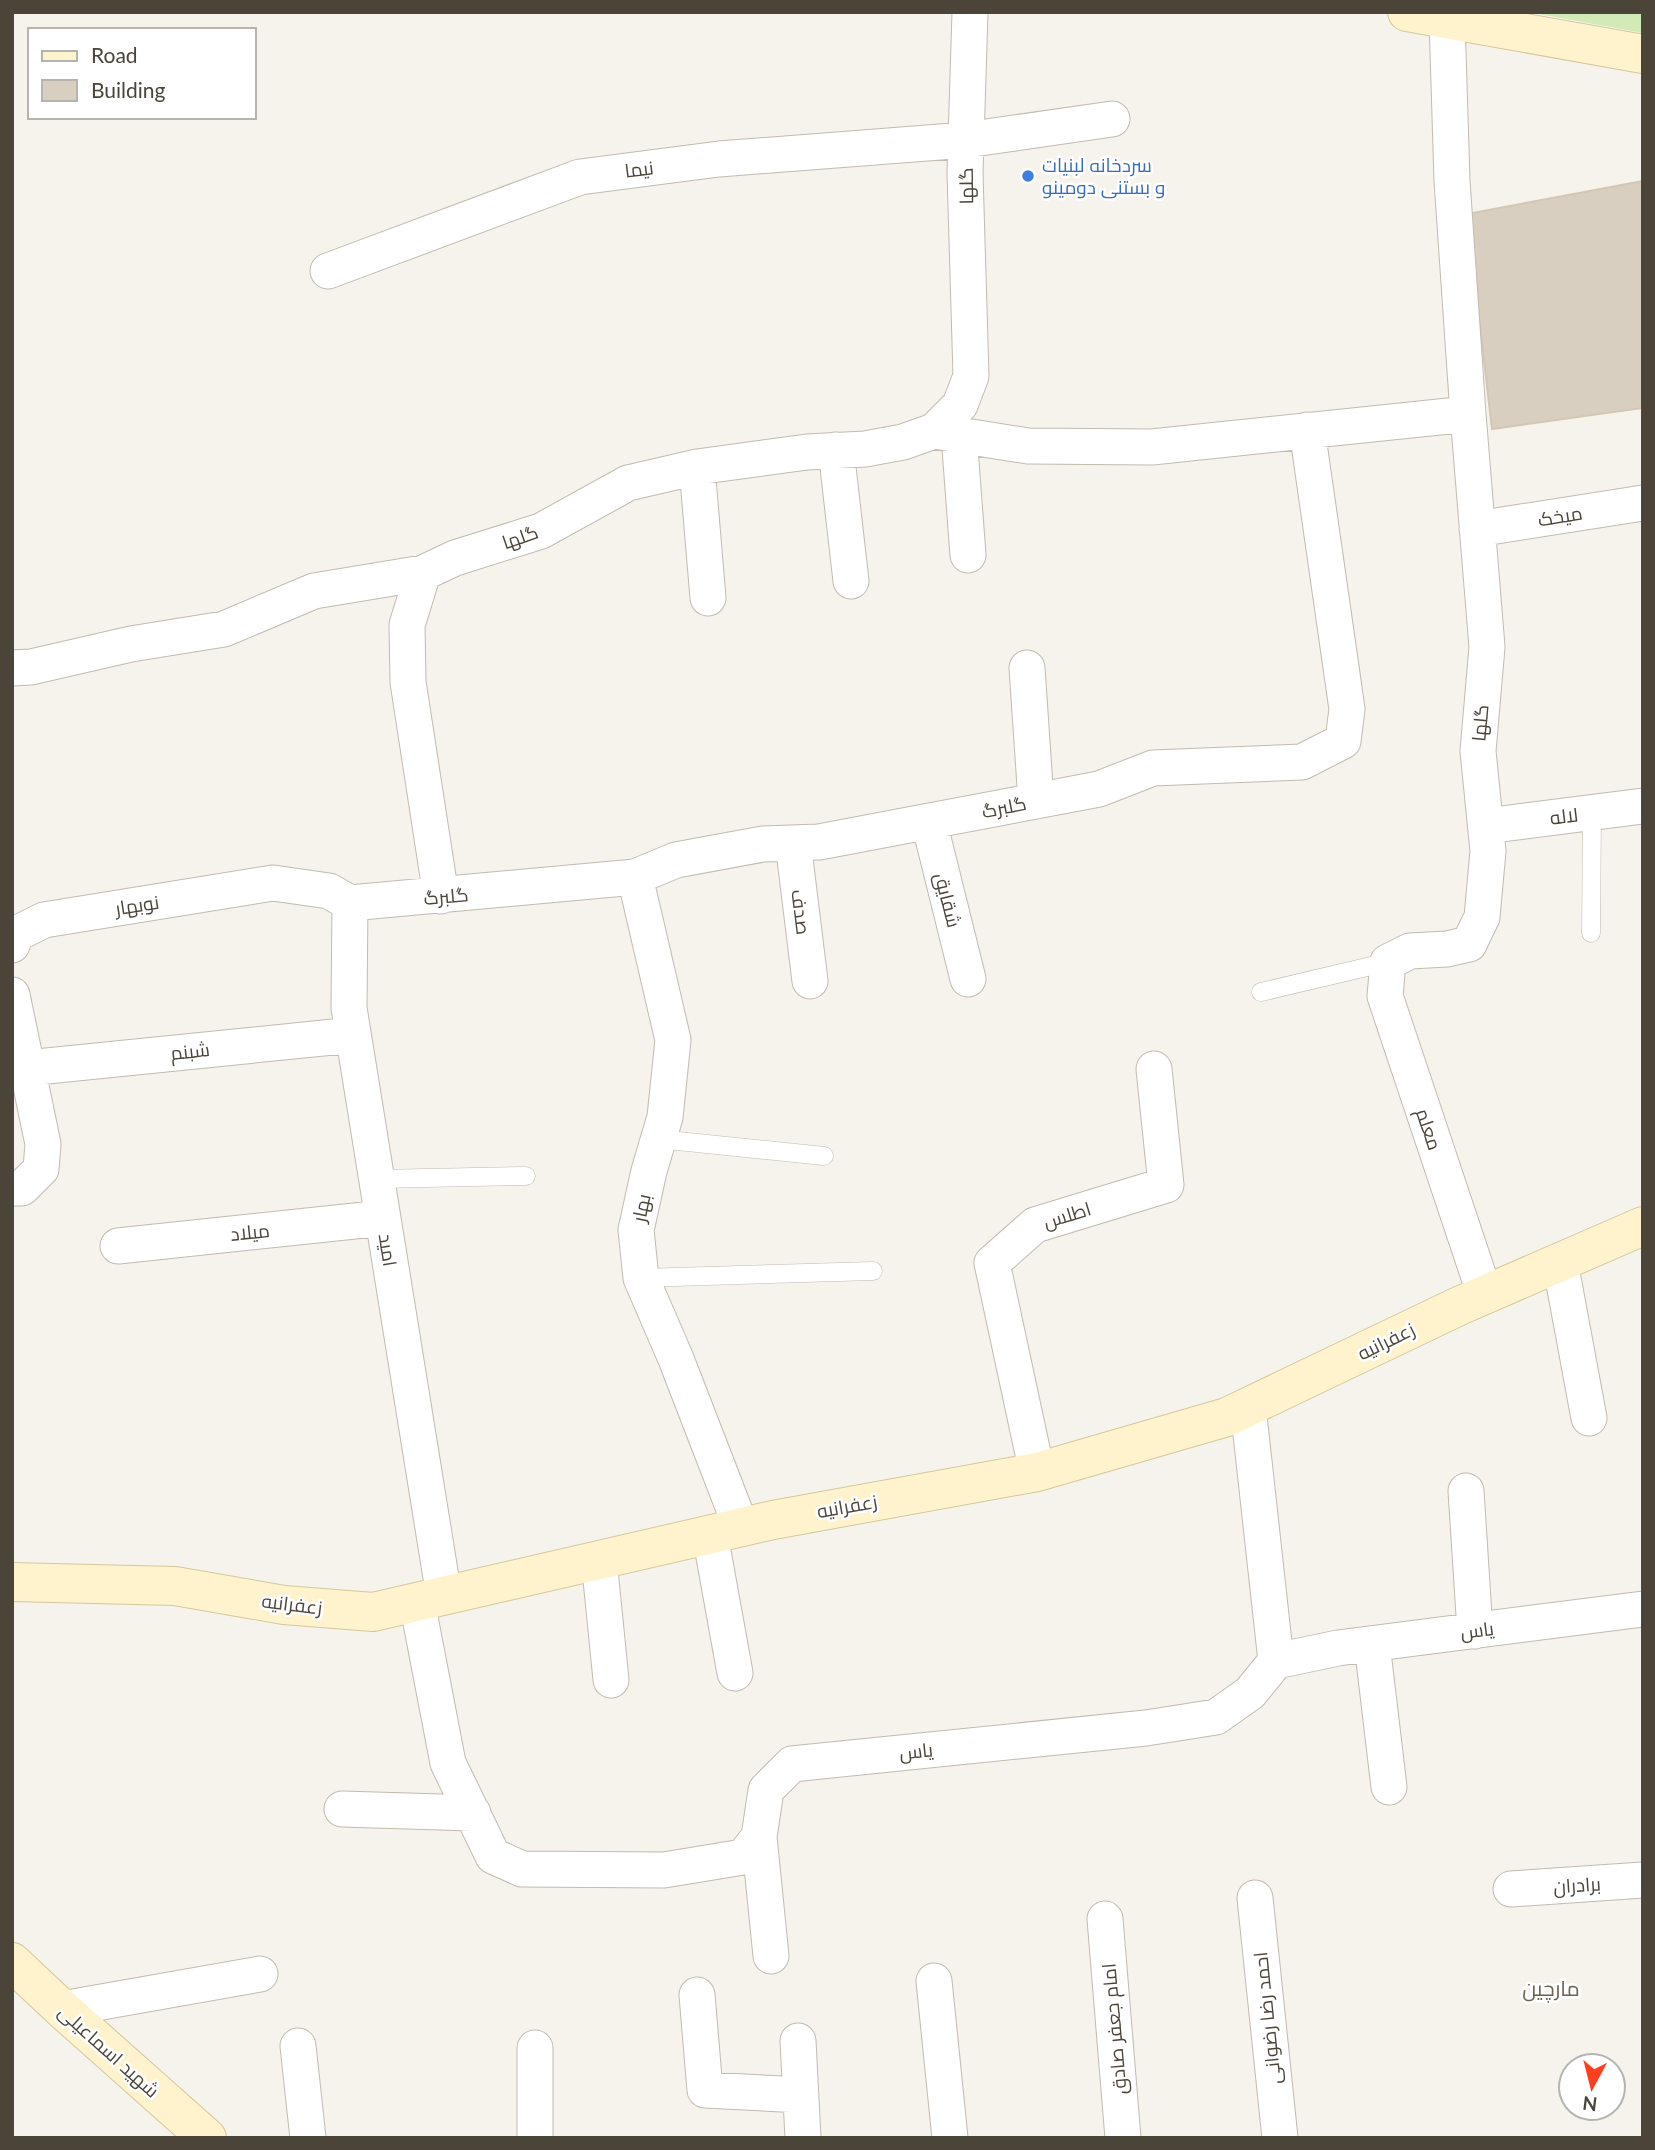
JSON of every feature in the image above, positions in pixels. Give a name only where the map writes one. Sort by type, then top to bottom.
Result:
[{"type":"street","name":"گلها","points":[[946,433],[971,376],[966,140],[970,12]]},
{"type":"street","points":[[1407,12],[1643,54]]},
{"type":"street","name":"گلها","points":[[1388,962],[1410,951],[1447,949],[1469,944],[1482,917],[1488,851],[1478,751],[1487,647],[1452,181],[1447,19]]},
{"type":"street","name":"نیما","points":[[328,271],[580,177],[719,159],[966,140],[1112,119]]},
{"type":"street","name":"گلها","points":[[12,668],[31,667],[131,644],[224,629],[314,591],[423,573],[455,558],[541,531],[628,483],[697,467],[902,442],[946,433],[1028,446],[1152,447],[1468,414]]},
{"type":"street","name":"گلبرگ","points":[[350,903],[635,877],[676,860],[763,844],[819,842],[1100,789],[1153,768],[1302,762],[1343,741],[1347,709],[1307,430]]},
{"type":"street","points":[[946,433],[968,555]]},
{"type":"street","points":[[836,450],[851,580]]},
{"type":"street","points":[[697,467],[708,598]]},
{"type":"street","name":"میخک","points":[[1477,529],[1643,503]]},
{"type":"street","points":[[423,573],[407,625],[408,682],[441,896]]},
{"type":"street","points":[[1027,668],[1036,801]]},
{"type":"street","name":"لاله","points":[[1486,826],[1643,806]]},
{"type":"street","name":"شقایق","points":[[929,822],[968,979]]},
{"type":"street","name":"صدف","points":[[793,843],[810,981]]},
{"type":"street","name":"بهار","points":[[635,877],[673,1040],[665,1117],[636,1230],[641,1278],[676,1359],[725,1531],[736,1673]]},
{"type":"street","name":"نوبهار","points":[[12,945],[16,934],[44,920],[273,883],[328,891],[350,903]]},
{"type":"street","name":"امید","points":[[350,903],[349,1007],[383,1218],[430,1599]]},
{"type":"street","name":"معلم","points":[[1388,962],[1385,996],[1485,1295]]},
{"type":"street","points":[[12,995],[43,1144],[41,1169],[22,1188],[12,1188]]},
{"type":"street","name":"شبنم","points":[[27,1068],[353,1035]]},
{"type":"street","name":"اطلس","points":[[1037,1472],[992,1263],[1035,1225],[1166,1185],[1154,1069]]},
{"type":"street","name":"میلاد","points":[[118,1245],[383,1218]]},
{"type":"street","name":"زعفرانیه","points":[[12,1582],[175,1586],[284,1605],[373,1612],[725,1531],[1037,1472],[1227,1417],[1485,1295],[1643,1226]]},
{"type":"street","points":[[1560,1262],[1589,1418]]},
{"type":"street","points":[[1248,1407],[1276,1661]]},
{"type":"street","points":[[1466,1492],[1475,1631]]},
{"type":"street","points":[[599,1560],[611,1680]]},
{"type":"street","points":[[430,1599],[448,1763],[493,1856],[522,1869],[664,1870],[743,1857],[759,1837]]},
{"type":"street","name":"یاس","points":[[772,1956],[759,1837],[766,1790],[792,1764],[1146,1728],[1216,1717],[1250,1693],[1276,1661],[1373,1644],[1643,1609]]},
{"type":"street","points":[[1373,1644],[1389,1787]]},
{"type":"street","points":[[342,1809],[473,1814]]},
{"type":"street","name":"برادران","points":[[1511,1889],[1643,1880]]},
{"type":"street","name":"احمد رضا رضوانی","points":[[1255,1898],[1280,2138]]},
{"type":"street","name":"امام جعفر صادق","points":[[1105,1919],[1123,2138]]},
{"type":"street","name":"شهید اسماعیلی","points":[[12,1962],[207,2138]]},
{"type":"street","points":[[62,2009],[260,1974]]},
{"type":"street","points":[[934,1981],[950,2138]]},
{"type":"street","points":[[697,1995],[705,2090],[801,2095]]},
{"type":"street","points":[[798,2041],[803,2138]]},
{"type":"street","points":[[298,2046],[308,2138]]},
{"type":"street","points":[[535,2048],[535,2138]]},
{"type":"lane","points":[[1591,933],[1592,812]]},
{"type":"lane","points":[[1261,992],[1388,962]]},
{"type":"lane","points":[[658,1139],[824,1156]]},
{"type":"lane","points":[[376,1179],[526,1176]]},
{"type":"lane","points":[[641,1278],[873,1271]]},
{"type":"green space","points":[[1528,12],[1643,12],[1643,33]]},
{"type":"building","points":[[1643,181],[1643,408],[1492,429],[1467,214]]},
{"type":"place","name":"سردخانه لبنیات و بستنی دومینو","points":[[1028,176]]},
{"type":"district","name":"مارچین","points":[[1551,1989]]}]
